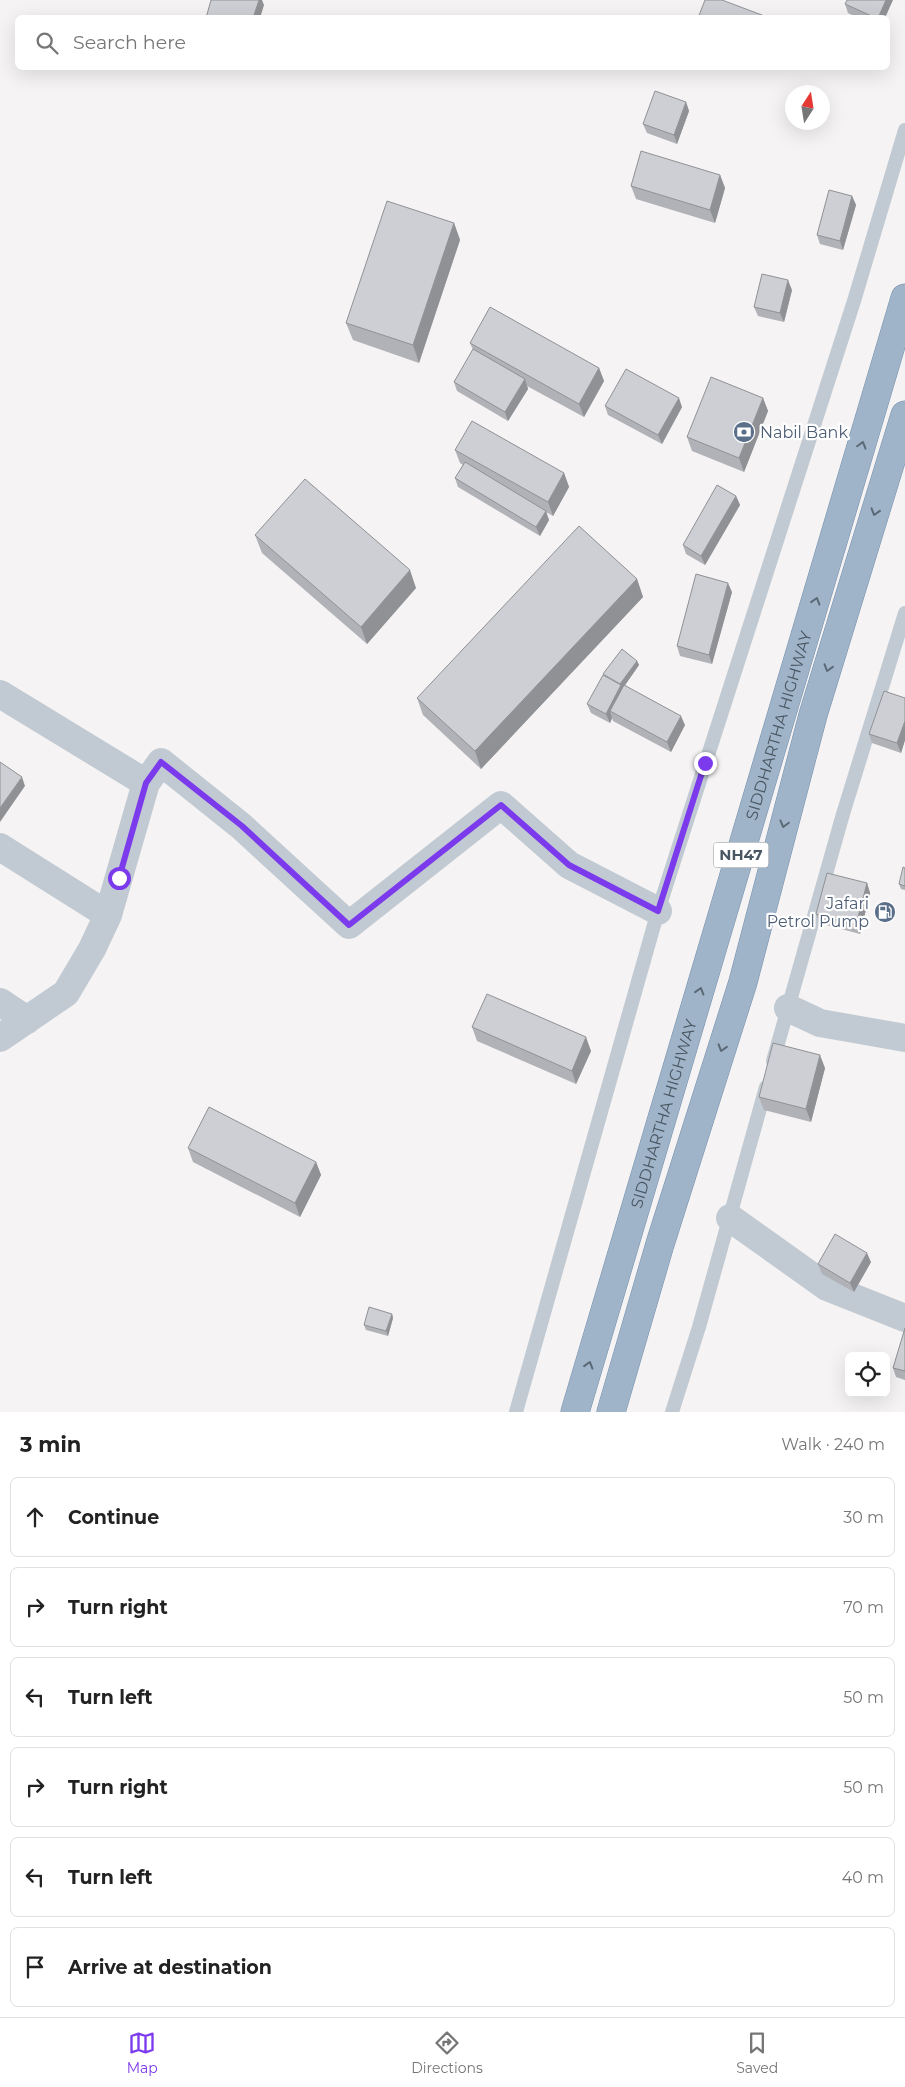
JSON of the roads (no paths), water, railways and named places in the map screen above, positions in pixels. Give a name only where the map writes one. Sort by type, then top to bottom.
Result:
[{"type":"highway","name":"SIDDHARTHA HIGHWAY","points":[[575,1412],[905,298]]},
{"type":"highway","name":"SIDDHARTHA HIGHWAY","points":[[610,1412],[663,1234],[743,982],[814,715],[905,415]]},
{"type":"street","points":[[0,694],[146,783]]},
{"type":"street","points":[[0,1038],[66,994],[92,949],[108,915],[146,783],[161,762],[242,826],[349,925],[501,805],[569,865],[658,911]]},
{"type":"street","points":[[0,847],[108,915]]},
{"type":"street","points":[[0,1002],[27,1020]]},
{"type":"street","points":[[788,1008],[820,1023],[905,1038]]},
{"type":"street","points":[[730,1218],[827,1287],[905,1318]]},
{"type":"lane","points":[[516,1412],[658,911],[854,301],[905,130]]},
{"type":"lane","points":[[672,1412],[699,1327],[843,814],[905,614]]},
{"type":"place","name":"Nabil Bank","points":[[744,432]]},
{"type":"place","name":"Jafari Petrol Pump","points":[[885,912]]}]
